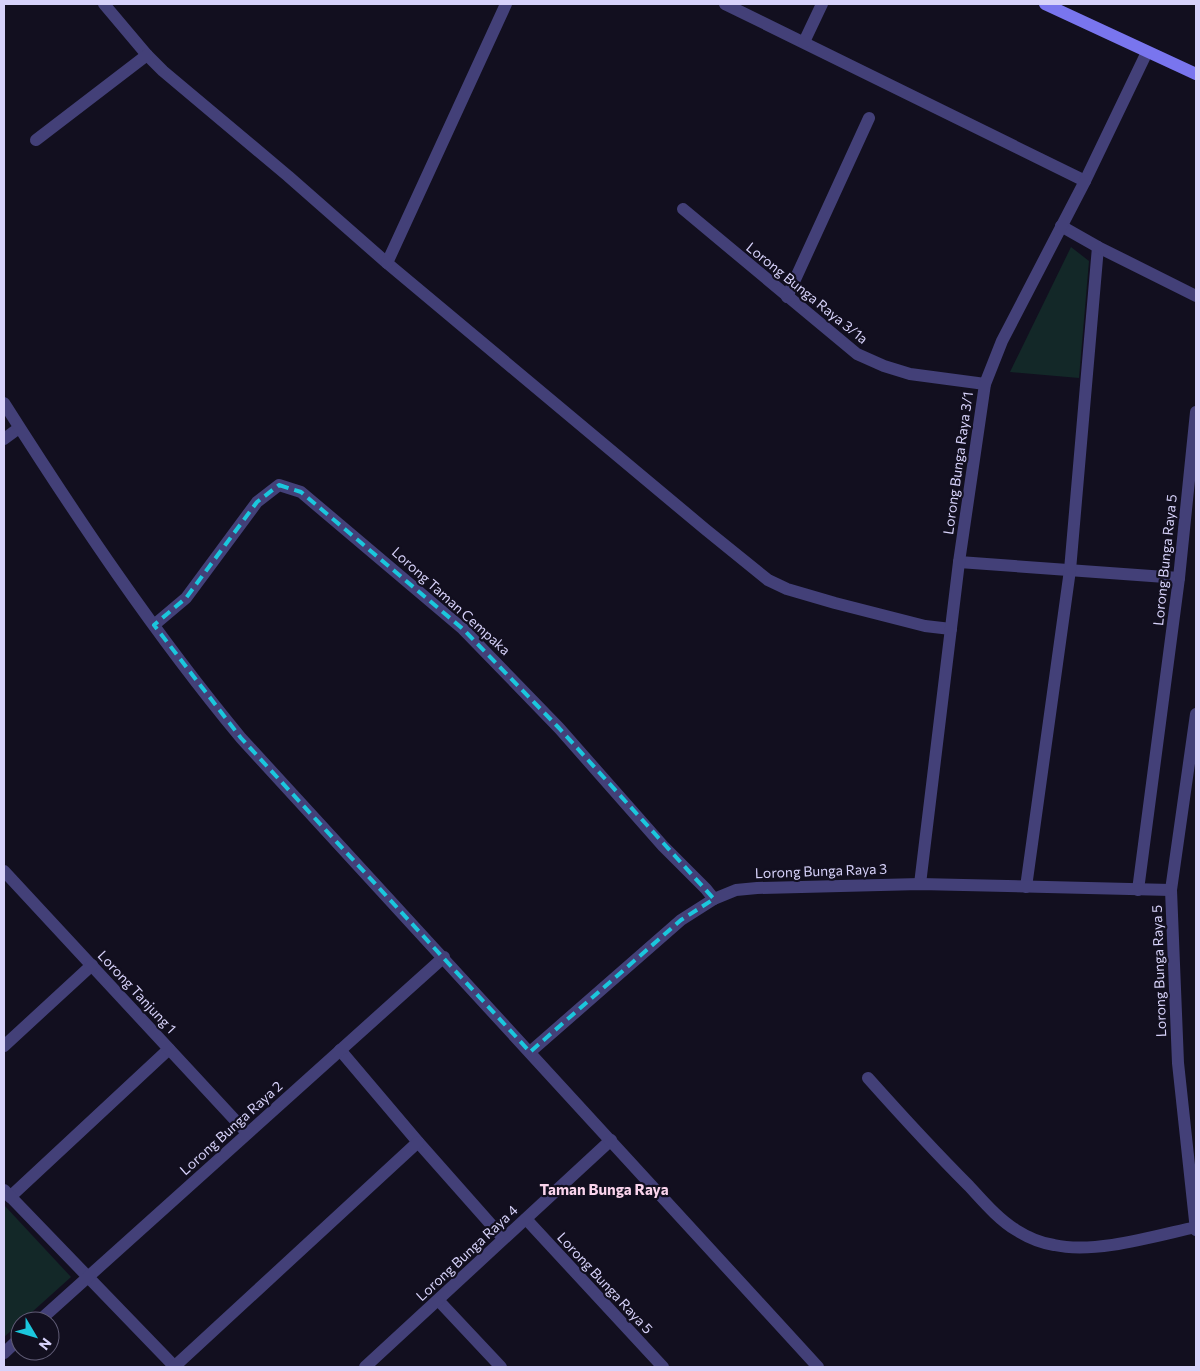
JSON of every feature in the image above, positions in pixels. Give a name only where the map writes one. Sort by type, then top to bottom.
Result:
[{"type":"main road","points":[[1045,4],[1196,74]]},
{"type":"street","points":[[104,4],[147,55],[163,70],[387,263],[768,580],[782,588],[844,605],[925,626],[951,629]]},
{"type":"street","points":[[387,263],[506,4]]},
{"type":"street","points":[[725,4],[1085,181]]},
{"type":"street","points":[[804,42],[822,4]]},
{"type":"street","name":"Lorong Bunga Raya 3/1","points":[[920,884],[959,562],[985,384],[1002,341],[1085,181],[1147,52]]},
{"type":"street","points":[[36,140],[147,55]]},
{"type":"street","points":[[787,297],[869,118]]},
{"type":"street","name":"Lorong Bunga Raya 3/1a","points":[[683,209],[857,354],[884,366],[910,374],[985,384]]},
{"type":"street","points":[[1061,226],[1098,247],[1196,296]]},
{"type":"street","points":[[1026,887],[1070,570],[1098,247]]},
{"type":"street","points":[[4,403],[115,570],[206,695],[241,738],[444,957],[818,1367]]},
{"type":"street","name":"Lorong Bunga Raya 5","points":[[1138,890],[1179,578],[1196,412]]},
{"type":"street","points":[[4,439],[19,428]]},
{"type":"street","name":"Lorong Taman Cempaka","points":[[154,625],[186,598],[257,502],[279,485],[301,492],[463,629],[559,728],[663,846],[714,899]]},
{"type":"street","points":[[959,562],[1179,578]]},
{"type":"street","name":"Lorong Bunga Raya 5","points":[[868,1078],[928,1146],[991,1209],[1014,1229],[1031,1238],[1054,1246],[1079,1248],[1108,1245],[1196,1228],[1178,1063],[1171,890],[1196,714]]},
{"type":"street","name":"Lorong Tanjung 1","points":[[4,871],[247,1133]]},
{"type":"street","name":"Lorong Bunga Raya 3","points":[[530,1052],[681,920],[714,899],[736,890],[920,884],[1171,890]]},
{"type":"street","name":"Lorong Bunga Raya 2","points":[[50,1311],[444,957]]},
{"type":"street","points":[[4,1046],[92,965]]},
{"type":"street","points":[[169,1048],[7,1193],[174,1367],[418,1142]]},
{"type":"street","points":[[340,1050],[503,1238]]},
{"type":"street","name":"Lorong Bunga Raya 4","points":[[365,1367],[611,1140]]},
{"type":"street","name":"Lorong Bunga Raya 5","points":[[526,1218],[662,1367]]},
{"type":"street","points":[[438,1300],[501,1367]]},
{"type":"highlighted area","points":[[279,485],[301,492],[463,629],[559,728],[714,899],[681,920],[530,1052],[241,738],[154,625],[186,598],[257,502]]},
{"type":"green space","points":[[1071,247],[1089,261],[1079,378],[1010,372]]},
{"type":"green space","points":[[4,1205],[71,1277],[33,1311],[10,1311],[10,1332],[4,1337]]},
{"type":"district","name":"Taman Bunga Raya","points":[[604,1190]]}]
